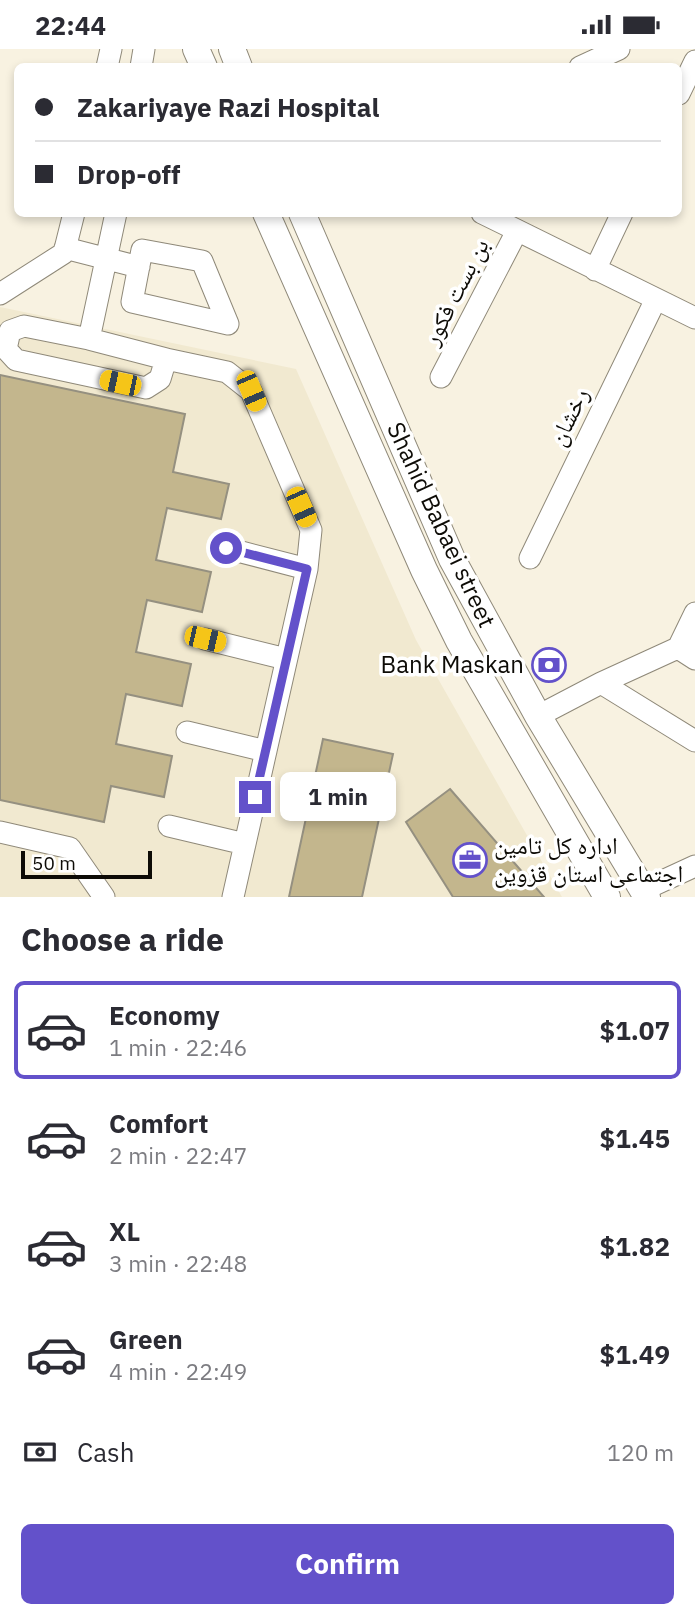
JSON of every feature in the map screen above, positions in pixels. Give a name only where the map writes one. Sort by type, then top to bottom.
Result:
[{"type":"main road","name":"Shahid Babaei street","points":[[268,217],[447,618],[607,897]]},
{"type":"main road","name":"Shahid Babaei street","points":[[304,217],[452,558],[537,716],[645,893]]},
{"type":"street","points":[[589,63],[619,49]]},
{"type":"street","points":[[682,88],[695,61]]},
{"type":"street","points":[[0,294],[64,253],[73,217]]},
{"type":"street","points":[[89,339],[115,217]]},
{"type":"street","points":[[490,217],[695,318]]},
{"type":"street","points":[[596,269],[620,217]]},
{"type":"street","name":"بن بست فكور","points":[[441,377],[517,231]]},
{"type":"street","points":[[65,248],[139,267]]},
{"type":"street","points":[[142,250],[202,261],[228,324],[132,302],[139,267],[142,250]]},
{"type":"street","name":"رخشان","points":[[530,558],[656,299]]},
{"type":"street","points":[[166,359],[160,379],[146,388],[16,360],[6,349],[10,331],[23,325],[226,372],[251,391],[311,530],[307,569],[233,897]]},
{"type":"street","points":[[226,548],[307,569]]},
{"type":"street","points":[[537,716],[601,684],[689,649],[695,613]]},
{"type":"street","points":[[205,639],[286,659]]},
{"type":"street","points":[[601,684],[695,741]]},
{"type":"street","points":[[187,732],[266,751]]},
{"type":"street","points":[[169,825],[245,843]]},
{"type":"street","points":[[0,832],[70,848],[104,897]]},
{"type":"street","points":[[645,893],[695,866]]},
{"type":"shaded area","points":[[0,307],[296,369],[416,640],[562,897],[0,897]]},
{"type":"building","points":[[0,375],[185,414],[173,472],[229,484],[221,519],[167,508],[156,560],[211,572],[202,612],[147,600],[136,652],[191,664],[182,706],[126,694],[116,744],[172,756],[164,797],[111,786],[104,822],[0,800]]},
{"type":"building","points":[[323,739],[393,754],[362,897],[289,897]]},
{"type":"building","name":"اداره کل تامین اجتماعی استان قزوین","points":[[450,789],[544,897],[453,897],[406,822]]},
{"type":"place","name":"Bank Maskan","points":[[549,665]]},
{"type":"place","name":"اداره کل تامین اجتماعی استان قزوین","points":[[470,860]]},
{"type":"route","points":[[226,548],[307,569],[255,797]]}]
